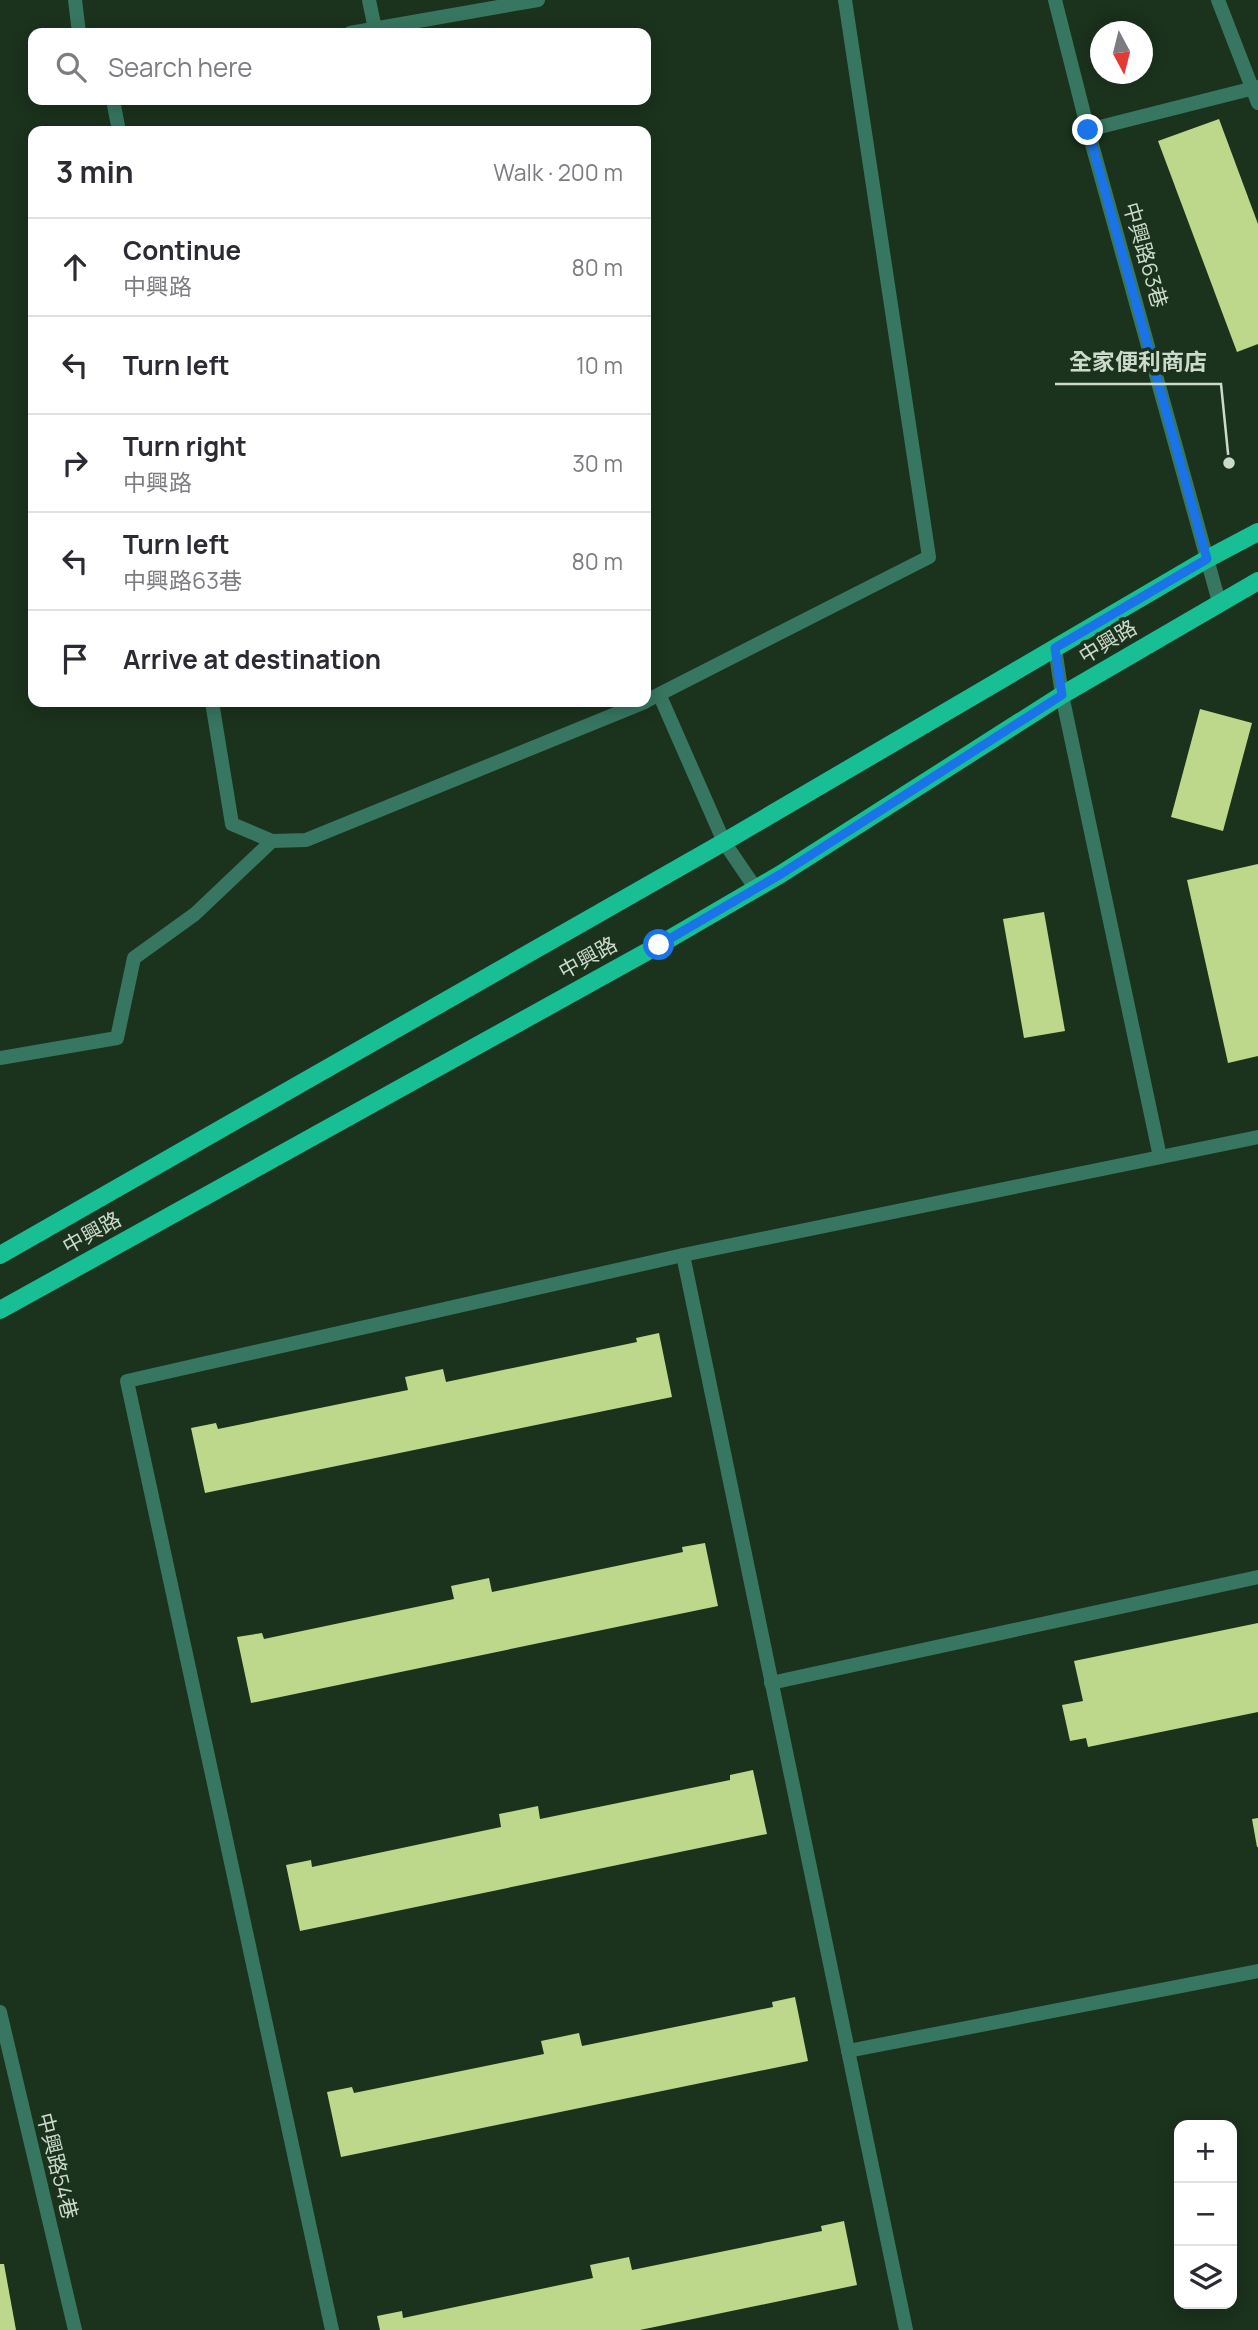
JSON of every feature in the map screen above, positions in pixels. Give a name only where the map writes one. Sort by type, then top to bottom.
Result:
[{"type":"main road","name":"中興路","points":[[0,1255],[724,842],[1207,559],[1258,532]]},
{"type":"main road","name":"中興路","points":[[0,1310],[659,945],[756,888],[1062,695],[1258,581]]},
{"type":"street","points":[[75,0],[78,28]]},
{"type":"street","points":[[369,0],[374,28]]},
{"type":"street","points":[[380,28],[538,0]]},
{"type":"street","points":[[651,700],[929,557],[845,0]]},
{"type":"street","name":"中興路63巷","points":[[1055,0],[1088,130],[1219,602]]},
{"type":"street","points":[[1219,0],[1255,88],[1258,103]]},
{"type":"street","points":[[1088,130],[1255,88]]},
{"type":"street","points":[[114,105],[118,126]]},
{"type":"street","points":[[1055,648],[1062,695],[1160,1157]]},
{"type":"street","points":[[660,696],[724,842],[756,888]]},
{"type":"street","points":[[213,707],[232,824],[272,841],[306,840],[633,707]]},
{"type":"street","points":[[0,1058],[117,1038],[134,958],[195,914],[272,841]]},
{"type":"street","points":[[332,2330],[127,1381],[683,1255],[1258,1137]]},
{"type":"street","points":[[683,1255],[906,2330]]},
{"type":"street","points":[[771,1683],[1258,1577]]},
{"type":"street","points":[[848,2051],[1258,1971]]},
{"type":"street","name":"中興路54巷","points":[[0,2012],[75,2330]]},
{"type":"building","points":[[1219,119],[1258,224],[1258,344],[1237,352],[1158,141]]},
{"type":"building","points":[[1200,709],[1252,723],[1223,831],[1171,817]]},
{"type":"building","points":[[1258,864],[1258,1056],[1228,1063],[1187,880]]},
{"type":"building","points":[[1044,912],[1065,1031],[1024,1038],[1003,919]]},
{"type":"building","points":[[659,1333],[672,1397],[205,1493],[191,1428],[216,1423],[218,1429],[408,1390],[405,1377],[443,1369],[446,1382],[637,1342],[636,1338]]},
{"type":"building","points":[[705,1543],[718,1606],[251,1703],[237,1637],[262,1633],[264,1639],[454,1599],[451,1586],[489,1578],[492,1592],[683,1552],[682,1547]]},
{"type":"building","points":[[1258,1623],[1258,1712],[1088,1747],[1086,1738],[1070,1741],[1062,1705],[1083,1701],[1074,1661]]},
{"type":"building","points":[[753,1770],[767,1834],[300,1931],[286,1865],[311,1860],[312,1867],[501,1827],[499,1814],[538,1806],[540,1819],[730,1780],[730,1775]]},
{"type":"building","points":[[1258,1818],[1258,1847],[1257,1847],[1252,1819]]},
{"type":"building","points":[[795,1997],[808,2061],[341,2157],[327,2092],[352,2087],[354,2093],[544,2054],[541,2041],[579,2033],[582,2046],[773,2007],[772,2002]]},
{"type":"building","points":[[844,2221],[857,2285],[640,2330],[380,2330],[377,2316],[402,2311],[403,2318],[593,2278],[590,2265],[629,2257],[632,2270],[822,2231],[821,2226]]},
{"type":"building","points":[[0,2264],[4,2264],[16,2330],[0,2330]]},
{"type":"place","name":"全家便利商店","points":[[1229,463]]},
{"type":"route","points":[[659,945],[781,874],[1062,695],[1055,648],[1207,559],[1088,130]]}]
